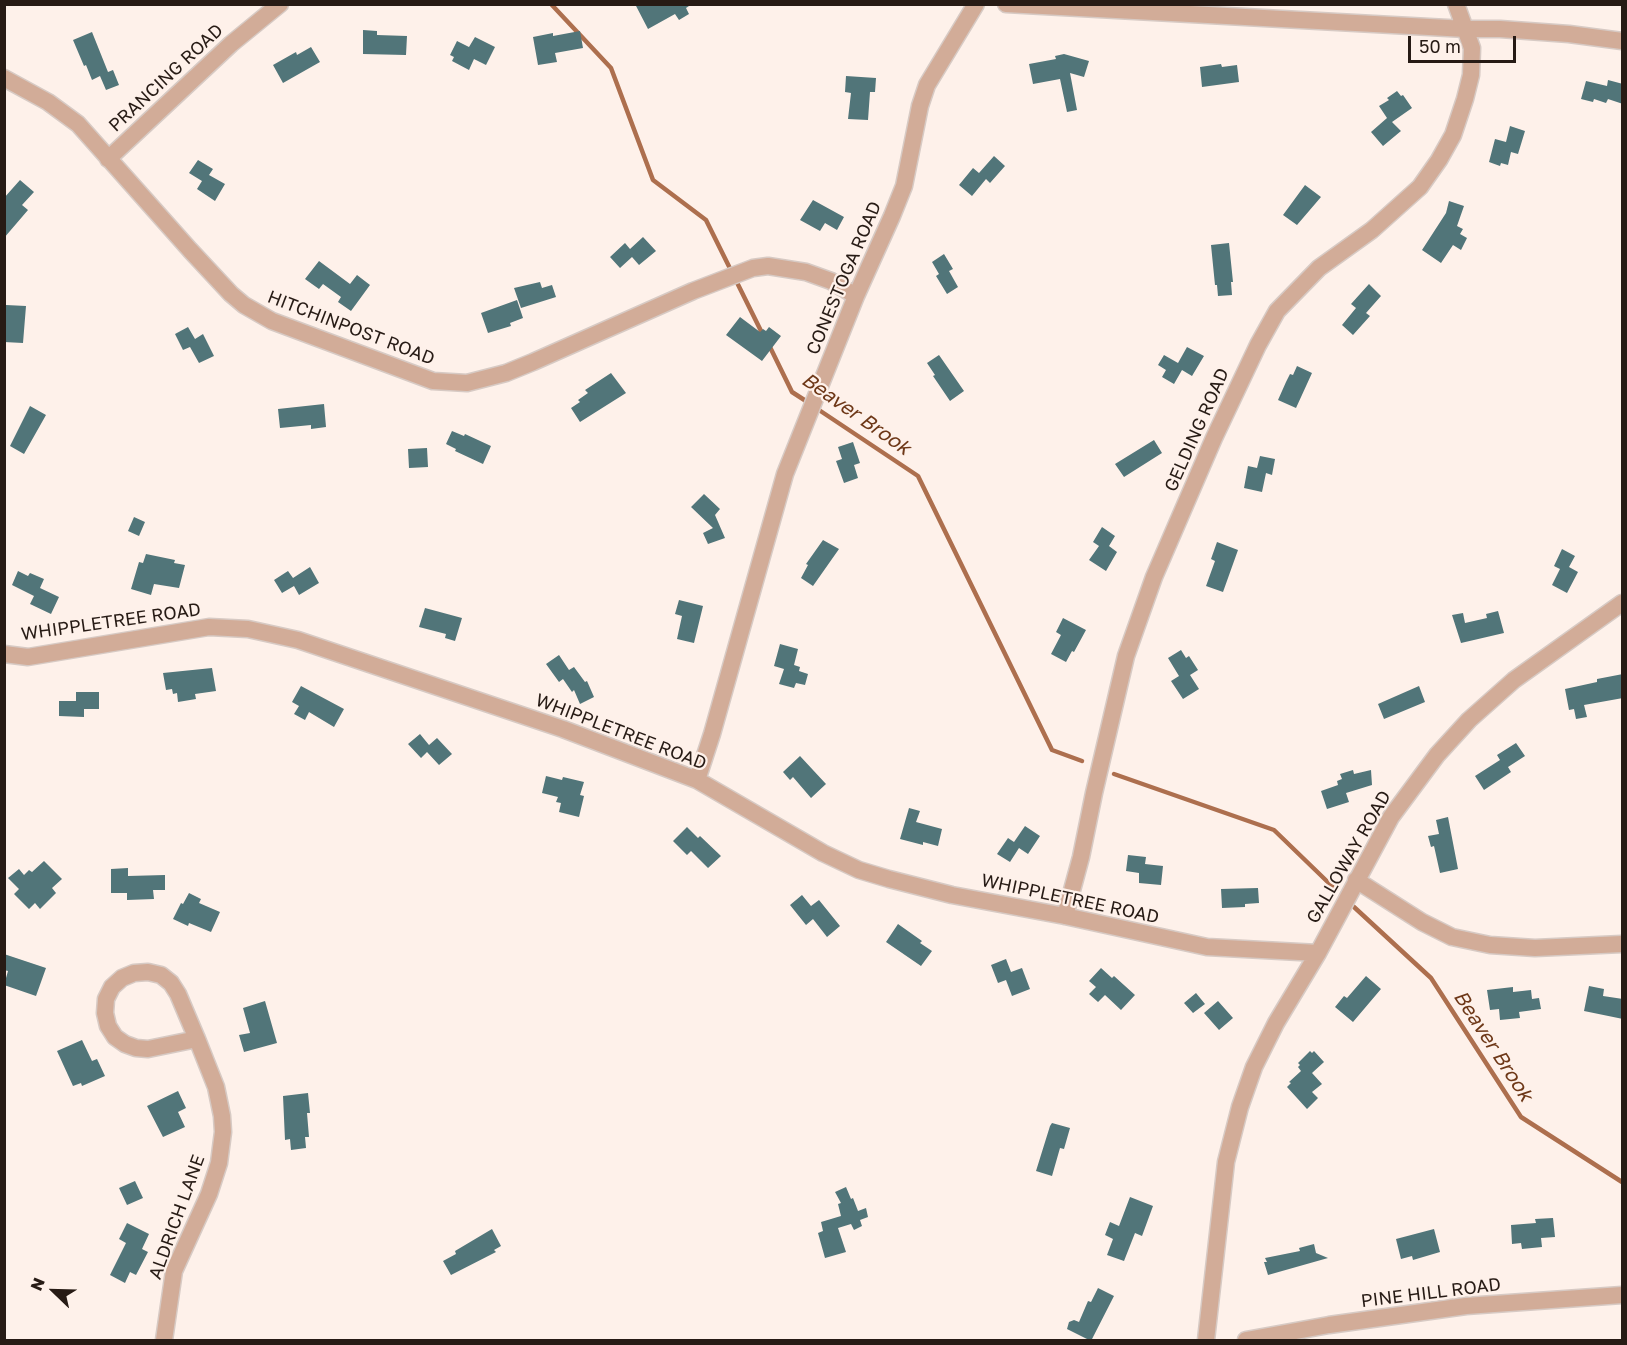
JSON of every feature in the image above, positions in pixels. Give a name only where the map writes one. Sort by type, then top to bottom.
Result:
[{"type":"street","name":"PRANCING ROAD","points":[[108,159],[231,44],[280,4]]},
{"type":"street","name":"CONESTOGA ROAD","points":[[697,780],[786,474],[856,296],[904,186],[920,105],[927,85],[976,4]]},
{"type":"street","points":[[1006,4],[1536,31],[1623,41]]},
{"type":"street","name":"GELDING ROAD","points":[[1065,916],[1081,857],[1126,656],[1154,577],[1214,438],[1258,345],[1284,302],[1319,268],[1397,210],[1420,187],[1453,135],[1471,75],[1472,48],[1456,4]]},
{"type":"street","name":"HITCHINPOST ROAD","points":[[6,84],[48,102],[78,124],[190,250],[244,305],[272,321],[434,381],[467,383],[506,373],[693,291],[753,268],[768,266],[806,272],[831,282],[856,296]]},
{"type":"street","name":"GALLOWAY ROAD","points":[[1206,1341],[1226,1162],[1240,1107],[1254,1067],[1276,1023],[1318,953],[1391,817],[1437,755],[1469,720],[1514,680],[1623,603]]},
{"type":"street","name":"WHIPPLETREE ROAD","points":[[4,654],[28,657],[209,627],[248,629],[298,640],[563,729],[697,780],[824,853],[859,870],[952,895],[1065,916],[1207,947],[1318,953]]},
{"type":"street","points":[[1356,880],[1422,922],[1452,938],[1490,945],[1535,948],[1623,944]]},
{"type":"street","name":"ALDRICH LANE","points":[[164,1341],[174,1271],[212,1186],[222,1148],[223,1124],[219,1101],[196,1039],[178,993],[171,983],[161,975],[148,972],[134,973],[122,978],[112,987],[106,999],[105,1013],[108,1026],[115,1037],[125,1044],[148,1049],[196,1039]]},
{"type":"street","name":"PINE HILL ROAD","points":[[1246,1341],[1329,1325],[1466,1306],[1623,1295]]},
{"type":"building","points":[[635,4],[692,4],[686,8],[689,14],[679,20],[675,14],[648,29]]},
{"type":"building","points":[[363,30],[377,31],[377,35],[407,36],[406,55],[363,54]]},
{"type":"building","points":[[580,31],[583,48],[555,53],[557,62],[538,65],[533,37]]},
{"type":"building","points":[[92,32],[108,72],[113,70],[119,85],[106,90],[100,76],[92,80],[73,40]]},
{"type":"building","points":[[475,37],[495,47],[486,65],[474,59],[469,70],[452,61],[454,57],[450,55],[457,41],[469,47]]},
{"type":"building","points":[[311,47],[320,62],[283,83],[273,65],[296,52],[297,55]]},
{"type":"building","points":[[1064,54],[1089,61],[1084,77],[1070,73],[1077,110],[1067,112],[1060,79],[1033,84],[1029,64],[1056,59],[1055,56]]},
{"type":"building","points":[[1221,64],[1222,67],[1237,65],[1239,82],[1202,87],[1200,67]]},
{"type":"building","points":[[846,76],[876,78],[875,92],[870,92],[868,120],[848,119],[851,93],[845,92]]},
{"type":"building","points":[[1608,80],[1623,84],[1623,104],[1608,99],[1606,103],[1594,99],[1593,102],[1581,99],[1586,81],[1607,86]]},
{"type":"building","points":[[1397,91],[1401,96],[1403,95],[1412,108],[1392,122],[1401,131],[1383,146],[1371,132],[1387,118],[1379,106]]},
{"type":"building","points":[[1510,126],[1525,131],[1518,154],[1511,152],[1508,165],[1501,163],[1500,166],[1489,162],[1495,139],[1506,142]]},
{"type":"building","points":[[994,156],[1005,166],[990,183],[986,179],[972,196],[959,185],[973,168],[979,173]]},
{"type":"building","points":[[198,160],[213,169],[209,175],[225,184],[215,201],[197,189],[202,181],[189,173]]},
{"type":"building","points":[[20,180],[34,192],[22,205],[28,210],[4,238],[4,198]]},
{"type":"building","points":[[1305,185],[1321,197],[1297,225],[1283,215]]},
{"type":"building","points":[[813,200],[844,217],[837,230],[825,223],[820,231],[800,220]]},
{"type":"building","points":[[1449,201],[1464,206],[1457,226],[1463,229],[1460,234],[1467,238],[1461,250],[1453,245],[1441,263],[1422,250],[1446,213]]},
{"type":"building","points":[[643,237],[656,251],[639,265],[632,257],[620,268],[610,257],[625,243],[630,249]]},
{"type":"building","points":[[1229,243],[1232,295],[1218,296],[1211,245]]},
{"type":"building","points":[[944,254],[953,269],[949,271],[958,287],[947,294],[936,276],[939,274],[932,262]]},
{"type":"building","points":[[319,261],[350,284],[357,275],[370,285],[351,311],[338,302],[341,297],[323,284],[319,289],[305,279]]},
{"type":"building","points":[[540,282],[542,288],[552,285],[556,297],[521,308],[514,288]]},
{"type":"building","points":[[1369,284],[1381,296],[1366,313],[1370,316],[1353,335],[1342,325],[1356,308],[1351,304]]},
{"type":"building","points":[[517,300],[523,318],[510,323],[511,326],[488,333],[481,313]]},
{"type":"building","points":[[6,305],[26,306],[23,343],[4,342]]},
{"type":"building","points":[[740,317],[760,332],[763,329],[766,331],[769,327],[781,336],[762,361],[726,335]]},
{"type":"building","points":[[188,327],[195,339],[203,334],[214,356],[199,363],[190,347],[183,350],[175,334]]},
{"type":"building","points":[[1187,347],[1204,356],[1192,376],[1182,370],[1174,384],[1162,377],[1166,370],[1158,365],[1164,355],[1178,363]]},
{"type":"building","points":[[939,355],[964,391],[950,401],[927,363]]},
{"type":"building","points":[[1297,366],[1312,373],[1296,408],[1278,400],[1290,374],[1293,375]]},
{"type":"building","points":[[611,373],[626,393],[580,422],[571,408],[588,393],[585,390]]},
{"type":"building","points":[[324,404],[326,427],[311,429],[311,425],[280,428],[278,409]]},
{"type":"building","points":[[30,406],[46,415],[24,454],[10,446]]},
{"type":"building","points":[[452,431],[464,436],[465,434],[491,446],[483,464],[455,451],[456,449],[446,444]]},
{"type":"building","points":[[1154,440],[1162,453],[1124,477],[1115,464]]},
{"type":"building","points":[[853,442],[860,463],[854,465],[858,478],[844,483],[836,461],[842,459],[838,447]]},
{"type":"building","points":[[427,448],[428,467],[409,468],[408,449]]},
{"type":"building","points":[[1260,456],[1275,459],[1272,475],[1266,473],[1262,492],[1244,488],[1248,466],[1257,468]]},
{"type":"building","points":[[704,494],[720,509],[715,515],[725,538],[708,544],[703,533],[713,528],[691,507]]},
{"type":"building","points":[[134,517],[145,522],[139,536],[128,531]]},
{"type":"building","points":[[1102,527],[1115,536],[1109,546],[1117,552],[1106,571],[1089,560],[1099,546],[1093,542]]},
{"type":"building","points":[[823,540],[839,549],[813,586],[801,578],[808,565],[806,564]]},
{"type":"building","points":[[1217,542],[1238,550],[1223,592],[1206,586],[1215,561],[1211,559]]},
{"type":"building","points":[[1562,549],[1575,556],[1569,567],[1578,572],[1567,593],[1552,585],[1560,569],[1554,566]]},
{"type":"building","points":[[146,554],[175,560],[174,563],[185,565],[179,588],[154,584],[151,595],[131,589],[139,562],[143,563]]},
{"type":"building","points":[[310,567],[319,583],[299,595],[294,586],[282,593],[274,580],[288,571],[293,578]]},
{"type":"building","points":[[18,571],[28,576],[30,573],[44,579],[40,588],[59,597],[51,614],[30,604],[34,596],[12,585]]},
{"type":"building","points":[[679,600],[703,606],[694,643],[677,639],[682,616],[675,614]]},
{"type":"building","points":[[425,608],[462,618],[455,641],[445,638],[446,634],[419,627]]},
{"type":"building","points":[[1498,611],[1504,633],[1461,643],[1452,615],[1463,613],[1465,623],[1487,618],[1486,614]]},
{"type":"building","points":[[1063,618],[1086,630],[1066,662],[1051,654],[1061,635],[1056,632]]},
{"type":"building","points":[[780,644],[798,649],[794,665],[800,667],[799,671],[808,674],[805,685],[796,683],[794,688],[779,684],[784,669],[774,666]]},
{"type":"building","points":[[1181,650],[1186,658],[1189,656],[1198,670],[1190,675],[1199,689],[1183,699],[1171,681],[1179,676],[1168,658]]},
{"type":"building","points":[[559,655],[569,670],[574,667],[585,682],[587,681],[594,697],[580,704],[574,690],[572,692],[563,679],[559,682],[546,664]]},
{"type":"building","points":[[212,668],[216,691],[195,694],[196,699],[178,702],[177,693],[173,694],[172,689],[166,690],[163,673]]},
{"type":"building","points":[[1623,674],[1623,698],[1584,705],[1587,717],[1576,719],[1574,709],[1569,710],[1565,689]]},
{"type":"building","points":[[301,686],[344,709],[334,727],[309,712],[305,720],[294,714],[299,706],[292,702]]},
{"type":"building","points":[[1419,686],[1425,702],[1384,719],[1378,704]]},
{"type":"building","points":[[76,692],[99,692],[99,709],[84,709],[84,717],[59,716],[59,701],[76,701]]},
{"type":"building","points":[[420,734],[429,745],[437,738],[452,754],[439,765],[427,752],[421,758],[408,744]]},
{"type":"building","points":[[1516,743],[1525,756],[1508,767],[1511,772],[1484,790],[1475,776],[1500,760],[1497,755]]},
{"type":"building","points":[[800,756],[826,784],[811,798],[793,777],[790,780],[783,772]]},
{"type":"building","points":[[1353,770],[1354,774],[1371,770],[1372,785],[1346,793],[1349,802],[1327,809],[1321,791],[1338,785],[1337,781],[1342,779],[1340,774]]},
{"type":"building","points":[[546,776],[584,782],[580,795],[584,796],[579,817],[559,812],[561,803],[556,802],[558,797],[542,793]]},
{"type":"building","points":[[909,808],[920,811],[916,822],[942,829],[938,846],[900,839]]},
{"type":"building","points":[[1448,817],[1458,869],[1440,873],[1434,846],[1431,847],[1428,836],[1439,834],[1436,820]]},
{"type":"building","points":[[1025,826],[1040,836],[1028,854],[1019,848],[1010,862],[997,854],[1008,838],[1014,842]]},
{"type":"building","points":[[687,827],[721,856],[708,868],[691,851],[687,855],[673,841]]},
{"type":"building","points":[[1128,855],[1146,857],[1145,864],[1163,866],[1161,885],[1139,883],[1139,873],[1126,871]]},
{"type":"building","points":[[44,861],[62,879],[52,888],[56,893],[40,909],[35,903],[29,909],[14,894],[19,889],[8,878],[19,869],[24,875],[29,870],[32,872]]},
{"type":"building","points":[[128,868],[128,876],[165,875],[165,890],[153,890],[154,899],[127,900],[127,893],[111,893],[111,869]]},
{"type":"building","points":[[1258,888],[1259,903],[1245,904],[1245,907],[1222,908],[1221,889]]},
{"type":"building","points":[[189,893],[201,899],[199,903],[220,912],[211,932],[173,919]]},
{"type":"building","points":[[802,895],[811,906],[819,900],[840,926],[827,937],[813,919],[806,925],[790,905]]},
{"type":"building","points":[[898,924],[932,951],[921,966],[886,942]]},
{"type":"building","points":[[4,954],[46,968],[36,996],[4,985],[8,971],[4,970]]},
{"type":"building","points":[[1006,959],[1011,972],[1022,968],[1030,989],[1012,996],[1006,980],[998,983],[991,965]]},
{"type":"building","points":[[1101,968],[1112,978],[1114,976],[1135,995],[1121,1010],[1105,995],[1098,1002],[1089,994],[1096,987],[1089,981]]},
{"type":"building","points":[[1366,976],[1381,989],[1353,1022],[1335,1007],[1344,996],[1347,998]]},
{"type":"building","points":[[1589,986],[1604,989],[1603,996],[1623,999],[1623,1019],[1584,1011]]},
{"type":"building","points":[[1513,987],[1513,992],[1531,990],[1532,999],[1539,998],[1541,1009],[1519,1012],[1520,1018],[1500,1020],[1499,1009],[1490,1010],[1487,990]]},
{"type":"building","points":[[1196,993],[1205,1004],[1193,1013],[1184,1003]]},
{"type":"building","points":[[265,1001],[277,1043],[244,1052],[239,1035],[250,1033],[243,1008]]},
{"type":"building","points":[[1218,1001],[1233,1018],[1219,1030],[1204,1013]]},
{"type":"building","points":[[82,1040],[92,1061],[97,1059],[105,1076],[82,1086],[81,1083],[73,1086],[57,1051]]},
{"type":"building","points":[[1310,1051],[1312,1053],[1314,1051],[1324,1062],[1312,1073],[1322,1084],[1312,1092],[1318,1098],[1307,1109],[1287,1087],[1301,1071],[1298,1063]]},
{"type":"building","points":[[178,1091],[186,1108],[178,1112],[185,1127],[163,1137],[147,1106]]},
{"type":"building","points":[[308,1093],[310,1113],[307,1113],[309,1137],[305,1137],[306,1148],[291,1150],[290,1139],[285,1140],[283,1096]]},
{"type":"building","points":[[1052,1123],[1070,1128],[1064,1149],[1060,1148],[1052,1176],[1036,1171]]},
{"type":"building","points":[[135,1181],[143,1198],[127,1205],[119,1188]]},
{"type":"building","points":[[846,1187],[858,1211],[866,1208],[868,1217],[860,1220],[862,1226],[854,1230],[851,1224],[838,1228],[846,1252],[825,1258],[818,1233],[823,1231],[821,1222],[841,1216],[838,1204],[841,1203],[835,1192]]},
{"type":"building","points":[[1130,1197],[1153,1206],[1142,1236],[1135,1233],[1124,1261],[1107,1255],[1113,1239],[1105,1235],[1110,1222],[1119,1226]]},
{"type":"building","points":[[1553,1218],[1555,1237],[1541,1238],[1542,1247],[1522,1249],[1521,1243],[1512,1244],[1511,1225],[1536,1223],[1535,1219]]},
{"type":"building","points":[[127,1223],[149,1234],[142,1249],[148,1252],[136,1275],[130,1272],[125,1283],[110,1275],[126,1243],[119,1239]]},
{"type":"building","points":[[492,1229],[501,1246],[494,1250],[496,1252],[451,1275],[443,1261],[456,1254],[455,1251]]},
{"type":"building","points":[[1434,1229],[1440,1252],[1413,1260],[1412,1256],[1401,1259],[1396,1239]]},
{"type":"building","points":[[1314,1244],[1316,1253],[1328,1258],[1268,1275],[1265,1258],[1300,1251],[1299,1248]]},
{"type":"building","points":[[1098,1288],[1114,1296],[1091,1341],[1067,1329],[1069,1322],[1074,1320],[1079,1322],[1088,1301],[1091,1302]]},
{"type":"waterway","name":"Beaver Brook","points":[[551,4],[611,68],[653,180],[706,220],[763,335]]},
{"type":"waterway","name":"Beaver Brook","points":[[769,345],[792,392],[809,403]]},
{"type":"waterway","name":"Beaver Brook","points":[[816,408],[918,476],[1052,750],[1082,761]]},
{"type":"waterway","name":"Beaver Brook","points":[[1114,774],[1274,830],[1336,890]]},
{"type":"waterway","name":"Beaver Brook","points":[[1354,907],[1431,978],[1521,1117],[1622,1182]]}]
